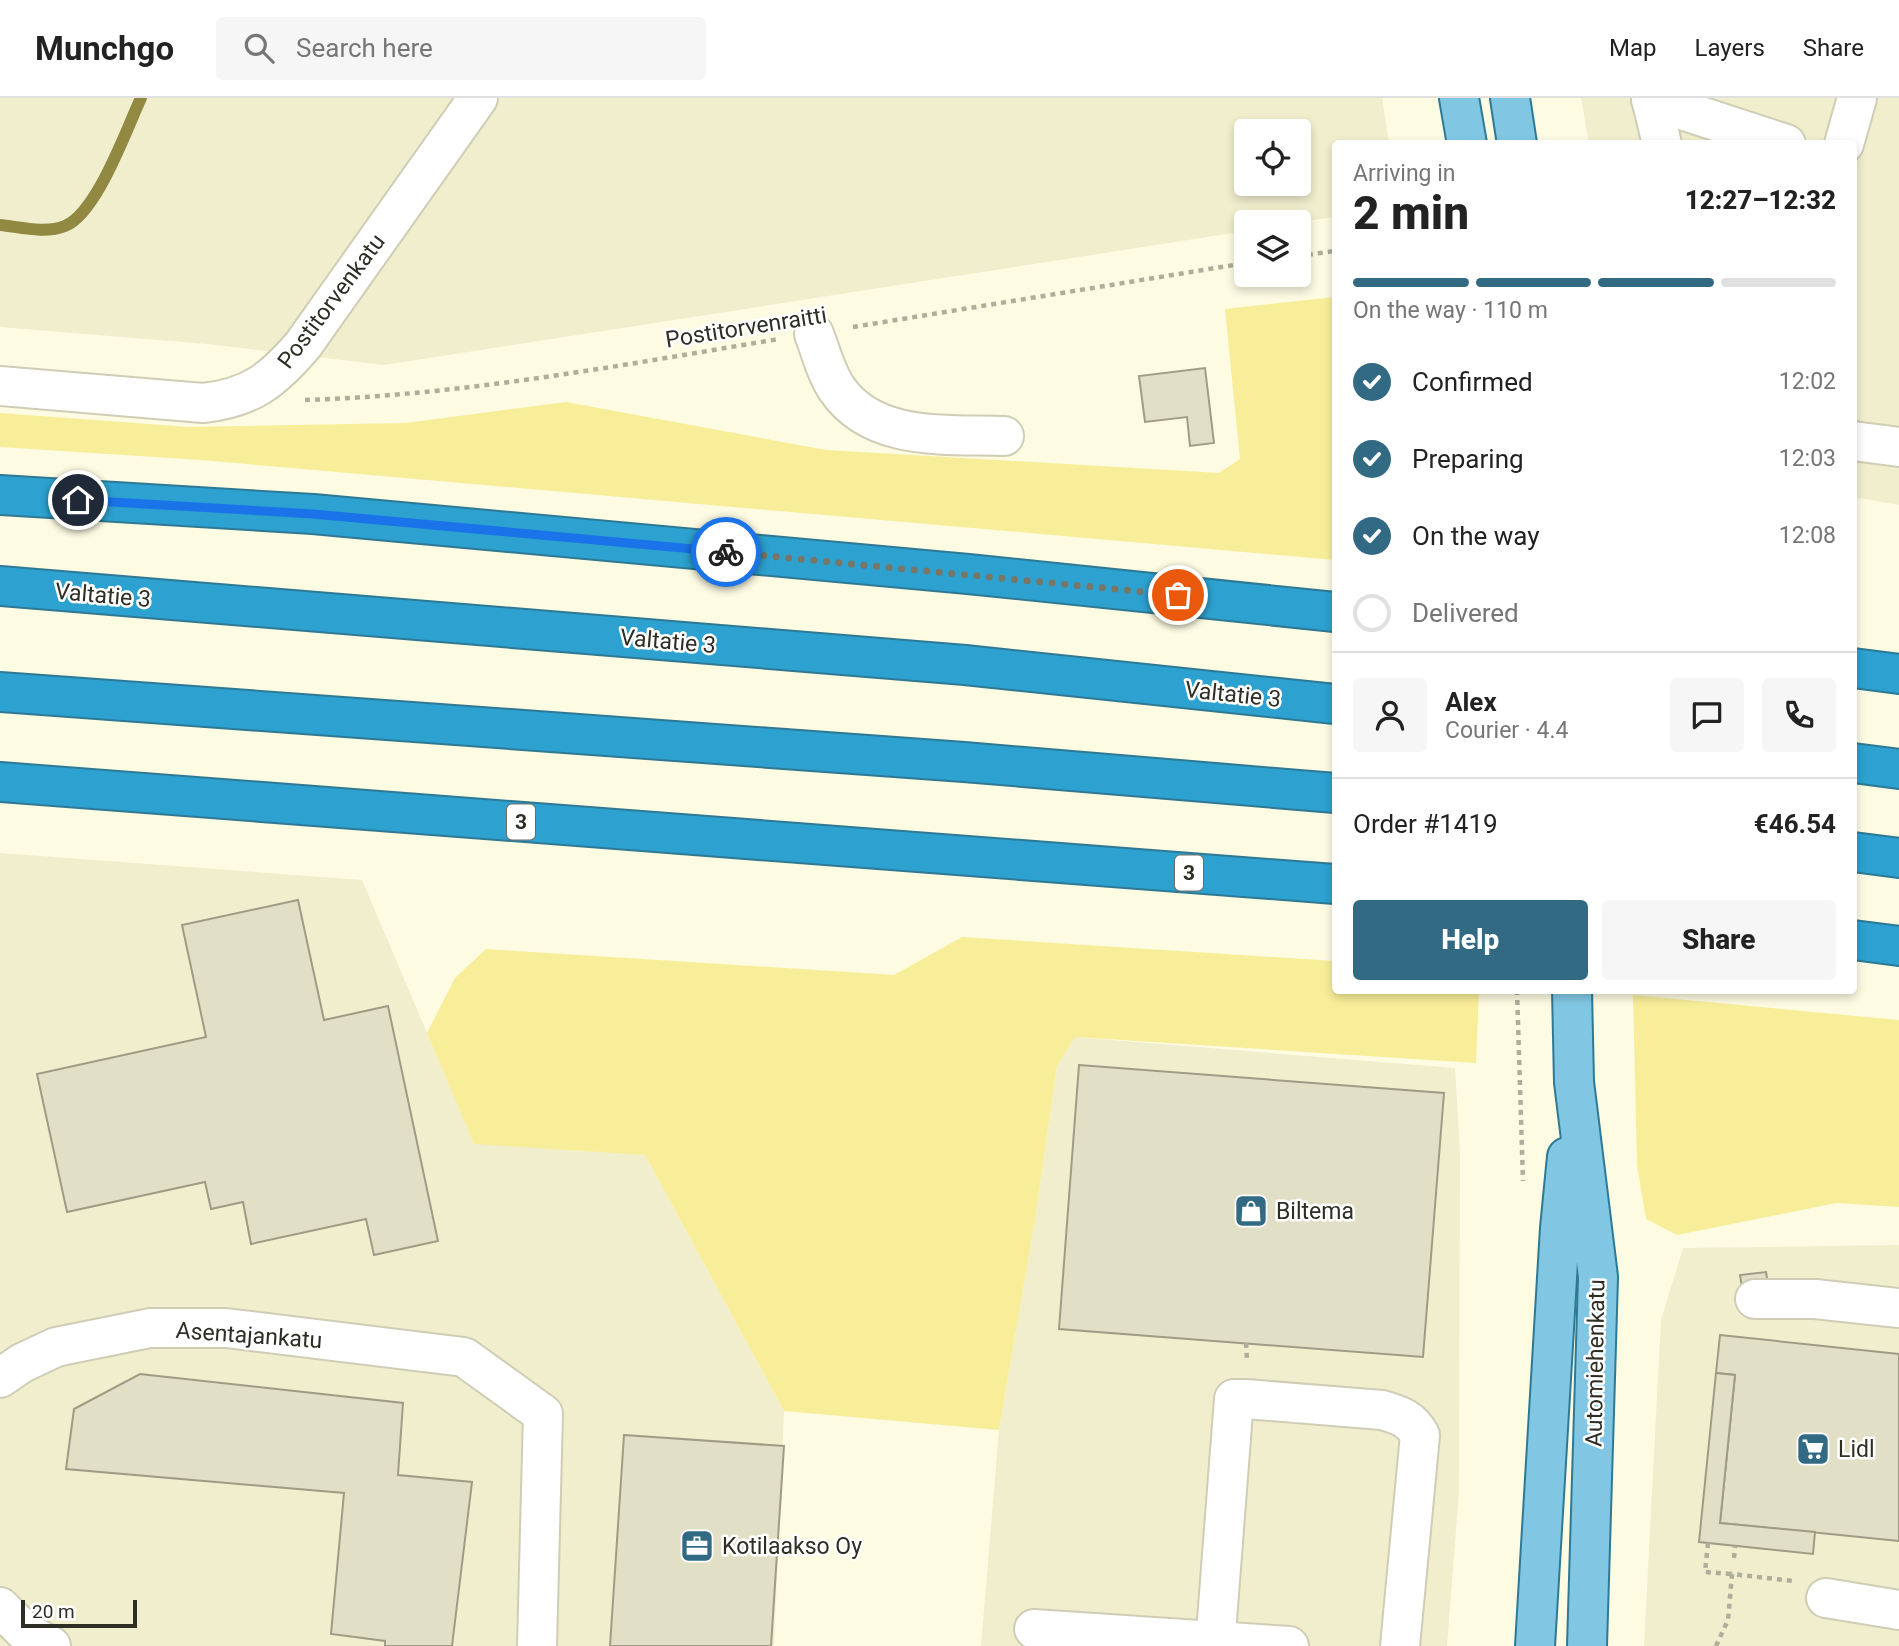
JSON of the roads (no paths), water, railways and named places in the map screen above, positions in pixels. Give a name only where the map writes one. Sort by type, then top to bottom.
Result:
[{"type":"highway","points":[[0,495],[313,514],[968,574],[1332,612]]},
{"type":"highway","name":"Valtatie 3","points":[[0,586],[951,664],[1332,705]]},
{"type":"highway","points":[[1857,669],[1899,674]]},
{"type":"highway","points":[[0,692],[936,760],[1332,793]]},
{"type":"highway","points":[[1857,764],[1899,769]]},
{"type":"highway","name":"3","points":[[0,782],[1332,884]]},
{"type":"highway","points":[[1857,853],[1899,858]]},
{"type":"highway","points":[[1857,941],[1899,946]]},
{"type":"main road","points":[[1460,98],[1466,140]]},
{"type":"main road","points":[[1510,98],[1516,140]]},
{"type":"main road","name":"Automiehenkatu","points":[[1572,994],[1574,1082],[1598,1277],[1587,1646]]},
{"type":"main road","name":"Automiehenkatu","points":[[1535,1646],[1560,1227],[1574,1082]]},
{"type":"street","name":"Postitorvenkatu","points":[[0,386],[203,403],[236,398],[251,392],[282,369],[303,345],[478,98]]},
{"type":"street","points":[[1845,140],[1857,98]]},
{"type":"street","points":[[1651,99],[1661,140]]},
{"type":"street","points":[[1651,99],[1774,140]]},
{"type":"street","points":[[814,334],[836,388],[862,414],[872,420],[909,431],[933,434],[1004,436]]},
{"type":"street","points":[[1755,1299],[1815,1299],[1899,1308]]},
{"type":"street","name":"Asentajankatu","points":[[0,1378],[22,1363],[56,1347],[150,1328],[226,1328],[464,1357],[543,1414],[537,1646]]},
{"type":"street","points":[[1215,1644],[1234,1399],[1247,1399],[1382,1410],[1402,1415],[1414,1425],[1420,1435],[1400,1646]]},
{"type":"street","points":[[1826,1598],[1899,1609]]},
{"type":"street","points":[[0,1607],[25,1632],[51,1646]]},
{"type":"street","points":[[1034,1629],[1215,1644],[1289,1646]]},
{"type":"waterway","points":[[0,225],[49,230],[65,226],[77,218],[99,188],[141,98]]},
{"type":"place","name":"Biltema","points":[[1251,1211]]},
{"type":"place","name":"Lidl","points":[[1813,1449]]},
{"type":"place","name":"Kotilaakso Oy","points":[[697,1546]]}]
